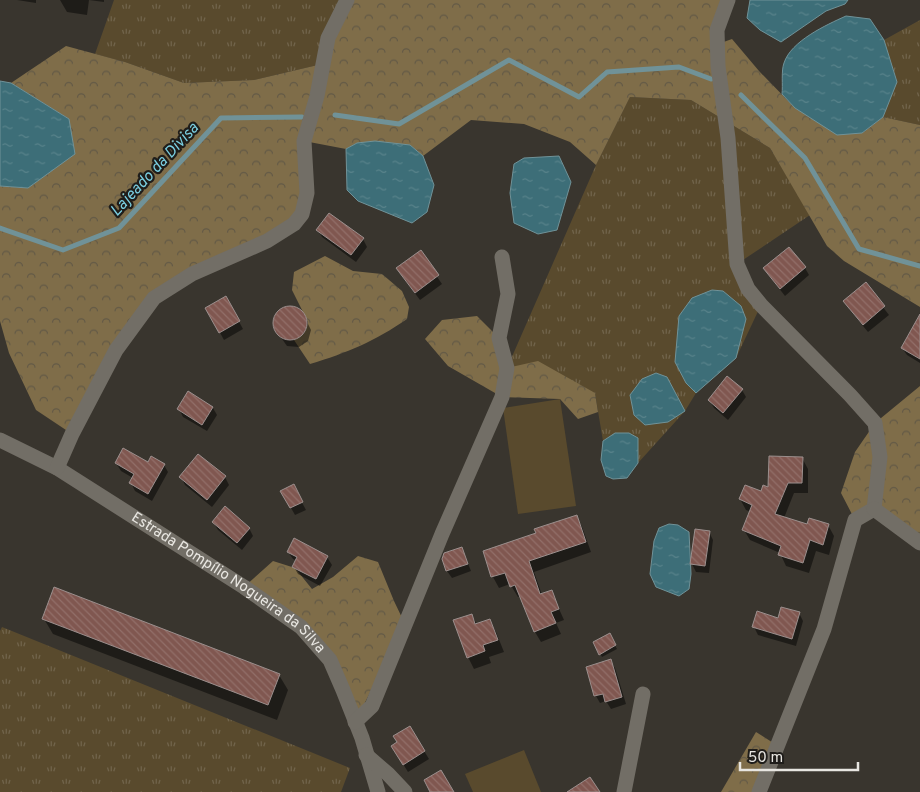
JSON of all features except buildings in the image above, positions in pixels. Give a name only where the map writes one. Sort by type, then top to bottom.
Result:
[{"type":"street","points":[[58,468],[72,434],[116,350],[154,298],[192,274],[267,241],[294,224],[302,214],[307,193],[304,141],[317,96],[328,38],[347,0]]},
{"type":"street","points":[[728,0],[718,30],[718,66],[728,138],[737,264],[748,289],[761,306],[850,395],[875,423],[880,457],[874,509]]},
{"type":"street","points":[[356,722],[372,706],[442,534],[502,397],[507,368],[500,338],[508,294],[502,257]]},
{"type":"street","name":"Estrada Pompílio Nogueira da Silva","points":[[0,440],[58,468],[244,587],[301,627],[330,660],[356,722],[378,792]]},
{"type":"street","points":[[874,509],[920,543]]},
{"type":"street","points":[[759,792],[824,629],[855,520],[874,509]]},
{"type":"street","points":[[624,792],[643,694]]},
{"type":"street","points":[[366,755],[405,792]]},
{"type":"green space","points":[[114,0],[347,0],[322,64],[254,80],[184,83],[125,62],[95,54]]},
{"type":"green space","points":[[347,0],[728,0],[718,44],[732,39],[759,71],[795,108],[862,133],[883,117],[920,125],[920,307],[844,261],[827,246],[770,148],[691,100],[630,97],[596,165],[570,142],[524,124],[471,120],[423,156],[410,145],[357,143],[346,149],[304,141],[302,214],[192,274],[147,309],[72,434],[36,410],[9,353],[0,321],[0,186],[28,188],[69,119],[11,83],[66,46],[125,62],[184,83],[254,80],[322,64]]},
{"type":"green space","points":[[920,20],[920,125],[883,117],[897,81],[884,40]]},
{"type":"green space","points":[[630,97],[691,100],[770,148],[810,215],[737,264],[761,305],[736,358],[696,393],[685,411],[638,463],[637,437],[616,433],[603,441],[595,393],[507,368],[596,165]]},
{"type":"green space","points":[[325,256],[353,271],[382,274],[402,291],[409,307],[407,319],[384,334],[349,351],[310,364],[294,340],[304,333],[308,322],[292,290],[294,272]]},
{"type":"green space","points":[[477,316],[499,338],[507,368],[538,361],[595,393],[598,412],[578,419],[560,399],[502,397],[448,366],[425,339],[442,320]]},
{"type":"green space","points":[[920,386],[920,543],[874,509],[855,520],[841,493],[855,452],[875,423]]},
{"type":"green space","points":[[560,399],[576,506],[518,514],[503,408]]},
{"type":"green space","points":[[358,556],[378,562],[405,624],[355,722],[330,660],[244,587],[273,561],[295,568],[312,589],[333,577]]},
{"type":"green space","points":[[2,627],[350,768],[341,792],[0,792],[0,631]]},
{"type":"green space","points":[[756,732],[778,746],[759,792],[721,792]]},
{"type":"green space","points":[[524,750],[541,792],[473,792],[465,774]]},
{"type":"water","points":[[750,0],[848,0],[845,4],[826,11],[781,42],[760,30],[747,18]]},
{"type":"water","points":[[846,16],[870,19],[884,40],[897,82],[883,117],[862,133],[837,135],[795,108],[782,94],[783,70],[788,55],[801,41],[819,29]]},
{"type":"water","points":[[0,81],[11,83],[69,119],[75,154],[28,188],[0,186]]},
{"type":"water","points":[[375,141],[410,145],[423,156],[434,185],[427,212],[412,223],[358,201],[347,190],[346,149],[357,143]]},
{"type":"water","points":[[559,156],[571,182],[557,230],[538,234],[514,223],[510,193],[514,164],[524,158]]},
{"type":"water","points":[[712,290],[723,291],[741,306],[746,319],[736,358],[696,393],[686,383],[675,362],[679,316],[692,298]]},
{"type":"water","points":[[656,373],[667,377],[685,411],[668,422],[645,425],[634,415],[630,395],[642,379]]},
{"type":"water","points":[[615,433],[629,433],[638,438],[638,463],[627,478],[613,479],[606,476],[601,460],[603,441]]},
{"type":"water","points":[[669,524],[678,525],[689,532],[691,574],[689,589],[679,596],[656,587],[650,574],[654,541],[659,528]]},
{"type":"waterway","name":"Lajeado da Divisa","points":[[335,115],[399,124],[509,60],[579,97],[607,72],[679,67],[711,79]]},
{"type":"waterway","name":"Lajeado da Divisa","points":[[741,95],[805,158],[859,249],[920,266]]},
{"type":"waterway","name":"Lajeado da Divisa","points":[[0,228],[63,250],[119,228],[221,118],[302,117]]}]
